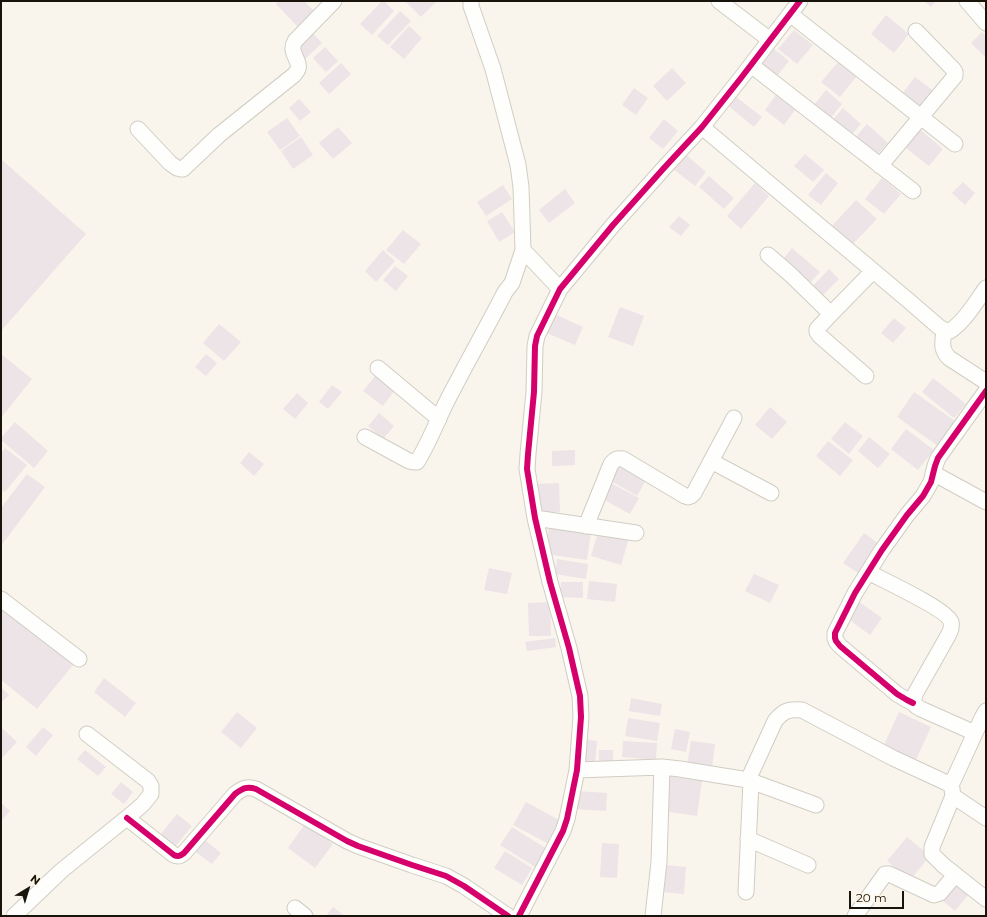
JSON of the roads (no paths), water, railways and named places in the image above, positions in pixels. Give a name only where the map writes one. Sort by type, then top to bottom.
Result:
[{"type":"street","points":[[138,129],[170,163],[181,170],[183,169],[219,135],[294,75],[298,69],[293,50],[295,41],[334,1]]},
{"type":"street","points":[[365,437],[410,461],[417,462],[467,362],[505,292],[512,283],[523,250],[521,187],[518,165],[493,69],[471,6],[471,1]]},
{"type":"street","points":[[719,1],[770,40]]},
{"type":"street","points":[[520,916],[563,831],[567,819],[577,770],[580,717],[580,696],[535,518],[527,469],[534,392],[535,346],[537,336],[560,289],[613,225],[702,128],[800,1]]},
{"type":"street","points":[[967,1],[986,23]]},
{"type":"street","points":[[790,14],[955,144]]},
{"type":"street","points":[[880,166],[955,76],[953,69],[916,32]]},
{"type":"street","points":[[751,65],[913,191]]},
{"type":"street","points":[[702,128],[944,330],[950,331],[955,328],[986,288]]},
{"type":"street","points":[[523,250],[560,289]]},
{"type":"street","points":[[768,255],[831,314]]},
{"type":"street","points":[[866,376],[824,339],[817,332],[817,329],[873,271]]},
{"type":"street","points":[[944,330],[942,346],[945,354],[986,382]]},
{"type":"street","points":[[378,368],[439,419]]},
{"type":"street","points":[[975,733],[921,709],[897,694],[836,641],[835,633],[855,593],[882,550],[926,491],[931,482],[938,458],[986,391]]},
{"type":"street","points":[[586,526],[611,464],[617,458],[623,459],[688,497],[691,496],[712,461],[734,418]]},
{"type":"street","points":[[712,461],[771,492]]},
{"type":"street","points":[[933,473],[986,502]]},
{"type":"street","points":[[535,518],[636,533]]},
{"type":"street","points":[[868,572],[942,612],[951,622],[952,628],[915,694],[913,703]]},
{"type":"street","points":[[1,599],[79,659]]},
{"type":"street","points":[[746,892],[749,780],[775,721],[781,714],[790,710],[802,710],[893,758],[947,783],[986,818]]},
{"type":"street","points":[[986,711],[975,733],[952,789],[932,850],[932,854],[936,858],[986,899]]},
{"type":"street","points":[[14,916],[61,871],[127,818],[143,804],[151,794],[152,786],[148,781],[87,734]]},
{"type":"street","points":[[654,916],[659,862],[662,768]]},
{"type":"street","points":[[577,770],[680,769],[749,780],[816,805]]},
{"type":"street","points":[[127,818],[174,855],[181,856],[235,794],[241,789],[248,787],[256,788],[347,841],[405,863],[446,876],[464,886],[508,916]]},
{"type":"street","points":[[748,839],[808,865]]},
{"type":"street","points":[[855,916],[885,874],[889,874],[934,895],[940,892],[955,875]]}]
